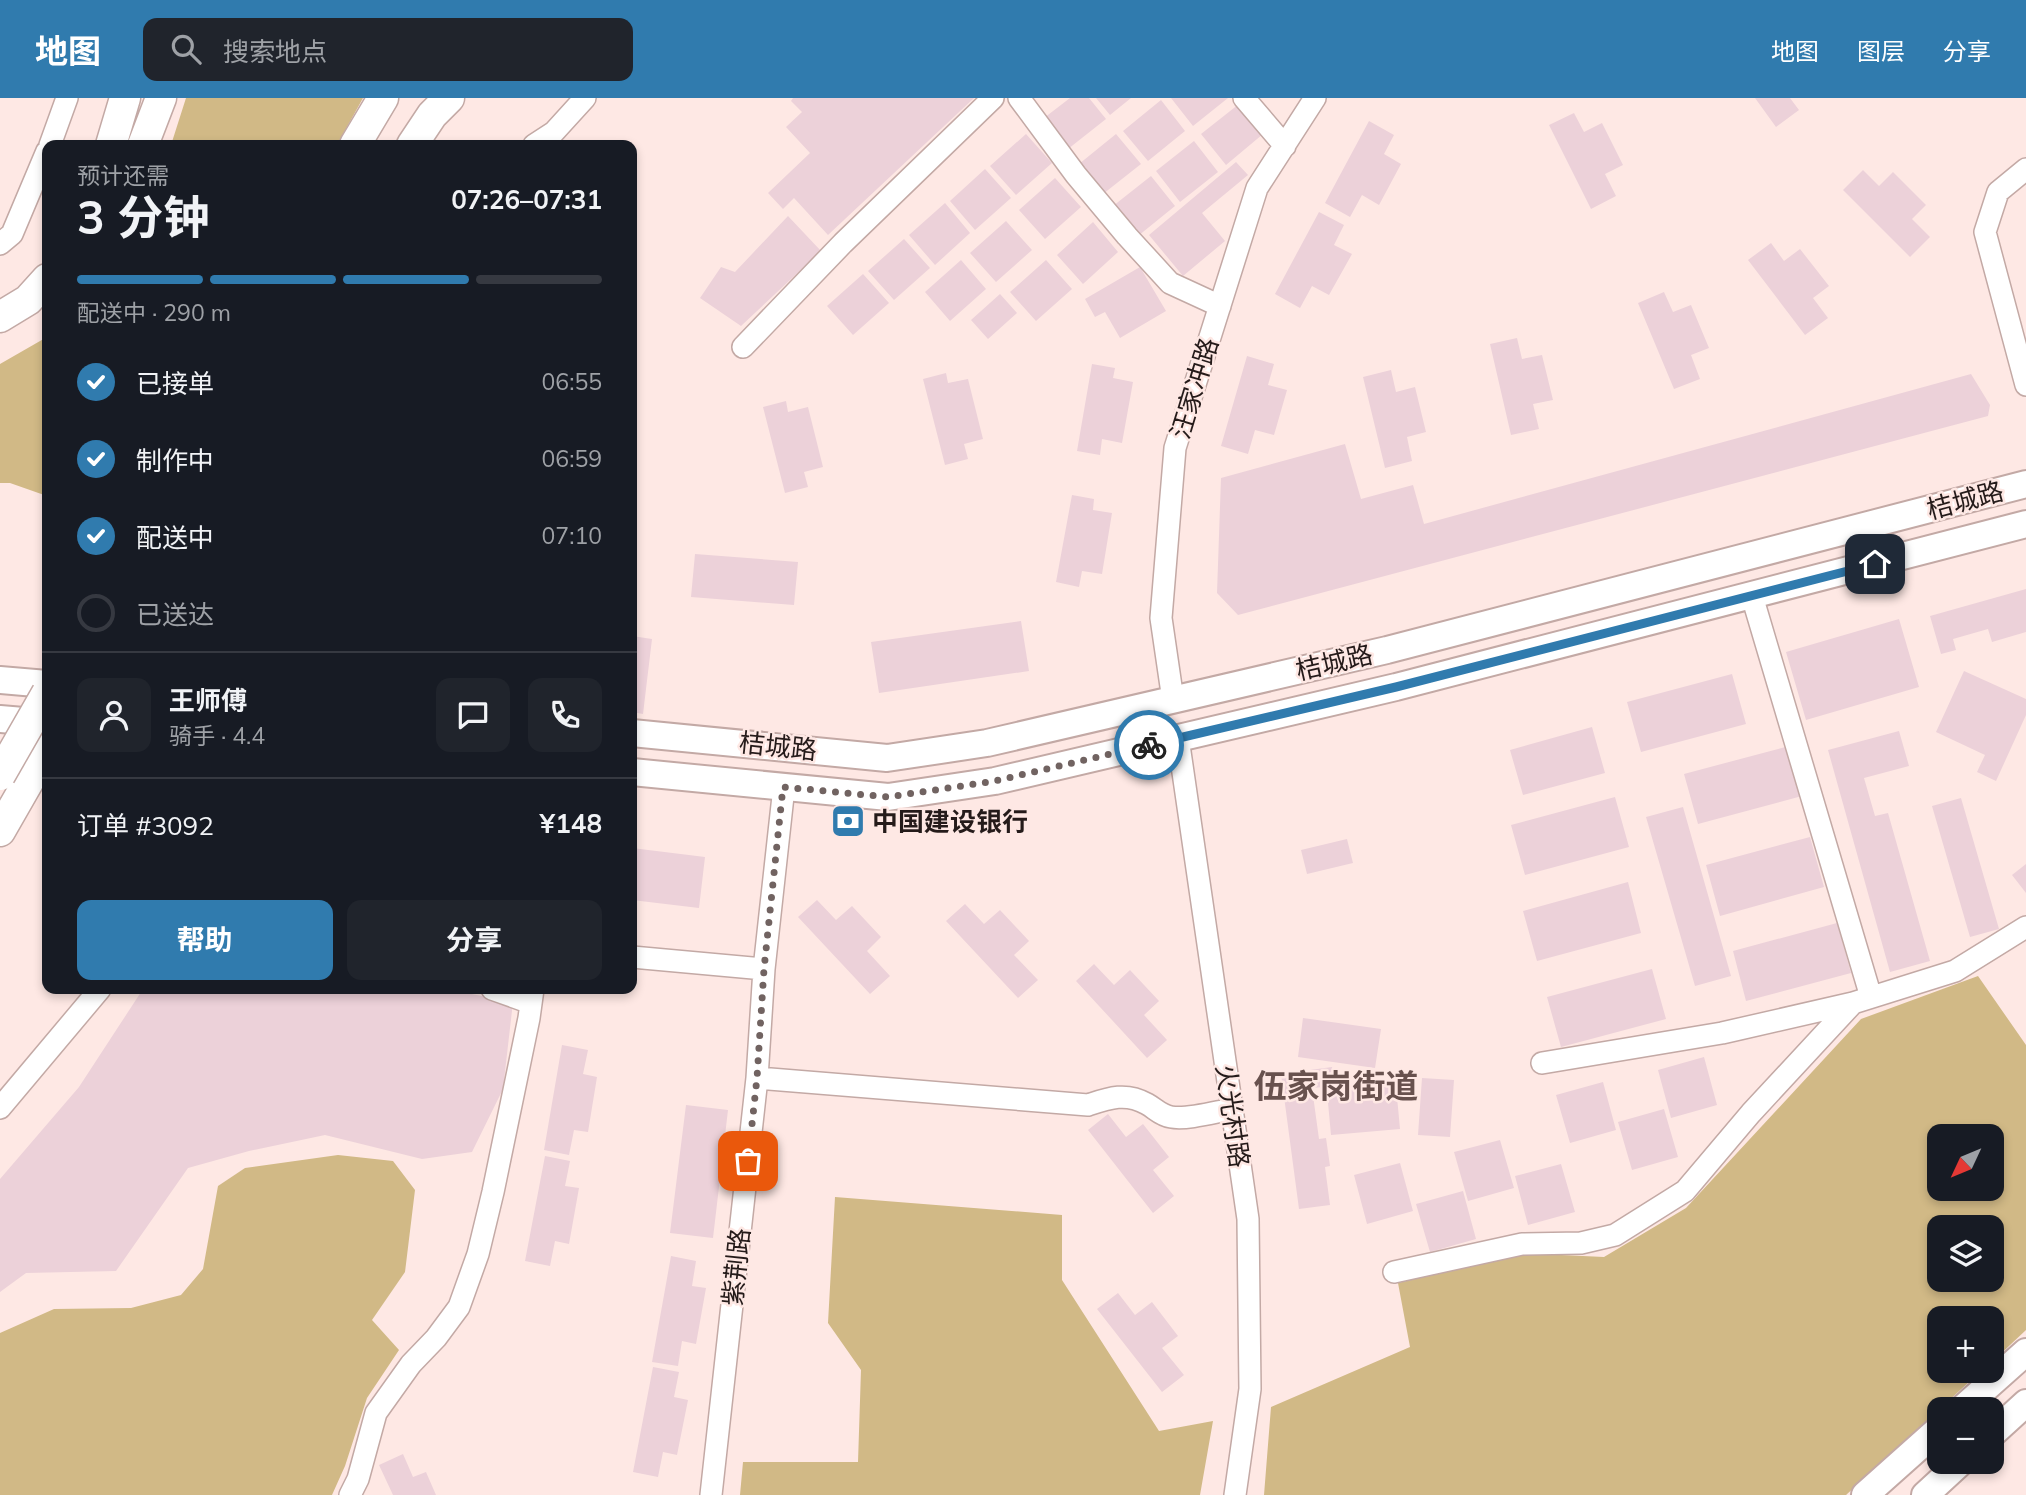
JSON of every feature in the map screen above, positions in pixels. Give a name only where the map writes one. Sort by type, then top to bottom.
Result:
[{"type":"highway","points":[[112,140],[125,98]]},
{"type":"highway","points":[[137,140],[149,98]]},
{"type":"highway","points":[[145,140],[161,98]]},
{"type":"highway","points":[[358,140],[383,98]]},
{"type":"highway","points":[[396,140],[420,98]]},
{"type":"highway","points":[[414,140],[432,115],[449,98]]},
{"type":"highway","points":[[0,317],[27,300],[42,284]]},
{"type":"highway","points":[[0,339],[42,309]]},
{"type":"highway","points":[[0,831],[11,784],[42,706]]},
{"type":"highway","points":[[11,784],[42,754]]},
{"type":"main road","name":"桔城路","points":[[637,733],[887,758],[987,743],[1387,650],[2026,484]]},
{"type":"main road","name":"桔城路","points":[[637,772],[888,797],[995,781],[1396,687],[2026,524]]},
{"type":"main road","points":[[0,680],[42,684]]},
{"type":"main road","points":[[0,719],[42,723]]},
{"type":"main road","points":[[1975,1397],[2026,1352]]},
{"type":"main road","points":[[2004,1423],[2026,1403]]},
{"type":"main road","points":[[1865,1495],[1927,1440]]},
{"type":"main road","points":[[1925,1495],[1948,1474]]},
{"type":"street","points":[[52,140],[67,98]]},
{"type":"street","points":[[542,140],[554,132],[584,98]]},
{"type":"street","points":[[743,347],[843,243],[993,98]]},
{"type":"street","points":[[1019,98],[1084,185],[1170,283],[1220,306]]},
{"type":"street","points":[[1244,98],[1284,146]]},
{"type":"street","name":"汪家冲路","points":[[1172,700],[1161,618],[1175,448],[1257,188],[1315,98]]},
{"type":"street","points":[[0,244],[12,234],[42,163]]},
{"type":"street","points":[[2026,169],[1998,192],[1985,232],[2026,385]]},
{"type":"street","points":[[1752,596],[1862,1000]]},
{"type":"street","name":"火光村路","points":[[1178,738],[1248,1219],[1250,1389],[1235,1495]]},
{"type":"street","name":"紫荆路","points":[[711,1495],[757,1078],[764,969],[783,787]]},
{"type":"street","points":[[1542,1063],[1722,1033],[1862,1000],[1955,971],[2026,927]]},
{"type":"street","points":[[637,957],[764,969]]},
{"type":"street","points":[[0,1108],[96,994]]},
{"type":"street","points":[[350,1495],[358,1479],[376,1413],[411,1364],[436,1338],[459,1307],[478,1254],[493,1192],[532,996]]},
{"type":"street","points":[[1394,1272],[1522,1244],[1581,1242],[1615,1235],[1685,1191],[1751,1113],[1862,1000]]},
{"type":"street","points":[[757,1078],[1088,1105],[1117,1096],[1148,1104],[1160,1115],[1175,1118],[1232,1110]]},
{"type":"shaded area","points":[[186,98],[363,98],[340,140],[173,140]]},
{"type":"shaded area","points":[[42,340],[42,494],[10,483],[0,483],[0,364]]},
{"type":"shaded area","points":[[1978,976],[2026,1045],[2026,1330],[2004,1351],[2004,1306],[1927,1306],[1927,1383],[1968,1383],[1953,1397],[1927,1397],[1927,1421],[1846,1495],[1264,1495],[1271,1407],[1410,1347],[1398,1283],[1519,1253],[1604,1257],[1686,1208],[1861,1019]]},
{"type":"shaded area","points":[[338,1155],[393,1161],[415,1190],[405,1272],[372,1320],[399,1350],[367,1398],[345,1466],[332,1495],[0,1495],[0,1333],[54,1309],[131,1308],[181,1295],[203,1269],[218,1186],[245,1168]]},
{"type":"shaded area","points":[[835,1197],[1062,1215],[1062,1280],[1159,1431],[1213,1421],[1200,1495],[740,1495],[743,1462],[858,1462],[861,1370],[828,1323]]},
{"type":"building","points":[[793,98],[974,98],[828,235],[794,198],[783,209],[768,193],[810,153],[786,127],[802,112],[791,101]]},
{"type":"building","points":[[1070,98],[1089,98],[1106,119],[1068,149],[1044,118]]},
{"type":"building","points":[[1096,98],[1131,98],[1110,115]]},
{"type":"building","points":[[1171,98],[1228,98],[1193,126]]},
{"type":"building","points":[[1755,98],[1790,98],[1799,110],[1776,127]]},
{"type":"building","points":[[1161,100],[1185,131],[1148,161],[1123,131]]},
{"type":"building","points":[[1239,104],[1263,134],[1226,165],[1201,134]]},
{"type":"building","points":[[1574,113],[1584,132],[1602,123],[1623,165],[1605,174],[1616,196],[1591,209],[1549,125]]},
{"type":"building","points":[[1369,121],[1394,135],[1384,154],[1401,164],[1379,205],[1362,195],[1350,217],[1325,203]]},
{"type":"building","points":[[1026,134],[1052,163],[1016,195],[990,166]]},
{"type":"building","points":[[1116,134],[1141,164],[1103,194],[1079,164]]},
{"type":"building","points":[[1194,141],[1218,172],[1180,202],[1156,171]]},
{"type":"building","points":[[1236,162],[1248,175],[1202,213],[1225,241],[1183,276],[1149,235]]},
{"type":"building","points":[[985,169],[1011,198],[975,230],[950,201]]},
{"type":"building","points":[[1863,170],[1879,186],[1893,172],[1926,205],[1912,219],[1930,237],[1910,257],[1843,190]]},
{"type":"building","points":[[1151,176],[1175,206],[1138,236],[1113,206]]},
{"type":"building","points":[[1055,178],[1081,207],[1045,239],[1019,210]]},
{"type":"building","points":[[945,203],[970,233],[935,265],[909,235]]},
{"type":"building","points":[[1319,212],[1344,225],[1334,245],[1352,254],[1329,295],[1312,286],[1300,308],[1275,294]]},
{"type":"building","points":[[788,216],[821,251],[741,326],[700,298],[721,267],[735,272]]},
{"type":"building","points":[[1006,221],[1032,250],[996,282],[970,253]]},
{"type":"building","points":[[1093,222],[1118,252],[1083,284],[1057,255]]},
{"type":"building","points":[[904,239],[930,268],[894,300],[868,271]]},
{"type":"building","points":[[1771,243],[1784,261],[1800,249],[1829,286],[1813,298],[1828,318],[1805,335],[1748,260]]},
{"type":"building","points":[[961,260],[986,289],[950,321],[925,292]]},
{"type":"building","points":[[1046,260],[1072,289],[1036,321],[1010,292]]},
{"type":"building","points":[[1140,267],[1166,311],[1120,338],[1105,312],[1095,317],[1085,299]]},
{"type":"building","points":[[863,274],[889,303],[853,335],[827,306]]},
{"type":"building","points":[[1664,292],[1673,312],[1691,305],[1709,348],[1691,355],[1700,379],[1674,389],[1638,303]]},
{"type":"building","points":[[1000,294],[1017,313],[988,339],[971,320]]},
{"type":"building","points":[[1517,338],[1522,359],[1542,355],[1553,400],[1533,404],[1539,429],[1511,435],[1490,344]]},
{"type":"building","points":[[1247,356],[1274,364],[1268,385],[1287,390],[1274,435],[1255,430],[1248,454],[1221,446]]},
{"type":"building","points":[[1092,364],[1115,368],[1113,378],[1133,382],[1122,443],[1102,439],[1100,455],[1077,451]]},
{"type":"building","points":[[1391,370],[1396,392],[1415,387],[1426,432],[1407,437],[1412,461],[1385,468],[1363,377]]},
{"type":"building","points":[[946,373],[948,383],[968,379],[983,439],[964,444],[968,459],[945,465],[923,379]]},
{"type":"building","points":[[1971,374],[1990,405],[1988,416],[1238,615],[1217,593],[1221,478],[1345,444],[1361,499],[1413,485],[1424,524]]},
{"type":"building","points":[[786,401],[788,412],[808,407],[823,467],[804,472],[808,487],[785,493],[763,407]]},
{"type":"building","points":[[1072,495],[1094,499],[1093,510],[1112,513],[1102,574],[1082,571],[1079,587],[1056,582]]},
{"type":"building","points":[[695,554],[798,562],[794,605],[691,597]]},
{"type":"building","points":[[2026,589],[2026,632],[1992,642],[1988,629],[1953,639],[1956,650],[1941,654],[1930,616]]},
{"type":"building","points":[[1899,619],[1919,687],[1806,720],[1786,652]]},
{"type":"building","points":[[1021,621],[1029,671],[879,693],[871,642]]},
{"type":"building","points":[[637,637],[652,639],[643,714],[637,713]]},
{"type":"building","points":[[1964,671],[2026,699],[2026,715],[1996,781],[1977,772],[1985,755],[1936,732]]},
{"type":"building","points":[[1732,674],[1746,724],[1641,752],[1627,702]]},
{"type":"building","points":[[1592,727],[1605,773],[1523,795],[1510,750]]},
{"type":"building","points":[[1899,731],[1909,766],[1864,778],[1875,816],[1888,813],[1930,961],[1890,972],[1828,750]]},
{"type":"building","points":[[1789,746],[1802,796],[1698,824],[1684,774]]},
{"type":"building","points":[[1615,797],[1629,847],[1525,875],[1511,825]]},
{"type":"building","points":[[1961,798],[1999,929],[1970,937],[1932,806]]},
{"type":"building","points":[[1683,807],[1731,976],[1695,986],[1646,817]]},
{"type":"building","points":[[1810,837],[1824,887],[1720,916],[1706,865]]},
{"type":"building","points":[[1347,839],[1353,863],[1307,874],[1301,850]]},
{"type":"building","points":[[637,849],[705,857],[699,908],[637,901]]},
{"type":"building","points":[[2026,864],[2026,893],[2012,875]]},
{"type":"building","points":[[1628,882],[1641,933],[1537,961],[1523,911]]},
{"type":"building","points":[[817,900],[836,920],[852,906],[881,937],[867,951],[890,976],[870,994],[798,917]]},
{"type":"building","points":[[965,904],[984,924],[1000,910],[1029,941],[1014,955],[1038,980],[1018,998],[946,921]]},
{"type":"building","points":[[1837,923],[1851,973],[1746,1001],[1733,951]]},
{"type":"building","points":[[1094,964],[1114,985],[1130,970],[1159,1001],[1144,1015],[1167,1040],[1147,1058],[1076,981]]},
{"type":"building","points":[[1652,969],[1666,1019],[1561,1047],[1547,997]]},
{"type":"building","points":[[140,994],[472,994],[513,1002],[503,1089],[472,1152],[422,1159],[325,1135],[249,1151],[188,1168],[116,1271],[26,1273],[0,1292],[0,1179],[79,1087]]},
{"type":"building","points":[[1303,1018],[1381,1029],[1375,1068],[1298,1057]]},
{"type":"building","points":[[562,1045],[588,1050],[583,1074],[597,1077],[588,1132],[574,1130],[569,1155],[544,1150]]},
{"type":"building","points":[[1704,1057],[1717,1105],[1671,1118],[1658,1070]]},
{"type":"building","points":[[1332,1067],[1335,1086],[1312,1088],[1319,1139],[1326,1138],[1330,1166],[1325,1167],[1330,1205],[1299,1209],[1281,1074]]},
{"type":"building","points":[[1422,1078],[1454,1080],[1450,1137],[1418,1135]]},
{"type":"building","points":[[1603,1082],[1616,1130],[1570,1143],[1556,1095]]},
{"type":"building","points":[[1396,1086],[1400,1129],[1331,1135],[1327,1092]]},
{"type":"building","points":[[686,1105],[728,1110],[713,1238],[670,1233]]},
{"type":"building","points":[[1664,1109],[1678,1157],[1632,1170],[1618,1122]]},
{"type":"building","points":[[1108,1114],[1126,1137],[1143,1124],[1169,1157],[1153,1170],[1174,1196],[1153,1213],[1088,1130]]},
{"type":"building","points":[[1500,1140],[1514,1188],[1468,1201],[1454,1152]]},
{"type":"building","points":[[545,1156],[570,1161],[565,1186],[579,1188],[569,1244],[555,1241],[550,1266],[525,1261]]},
{"type":"building","points":[[1400,1163],[1413,1211],[1367,1224],[1354,1175]]},
{"type":"building","points":[[1561,1164],[1575,1212],[1528,1225],[1515,1176]]},
{"type":"building","points":[[1463,1191],[1476,1239],[1430,1252],[1416,1204]]},
{"type":"building","points":[[671,1256],[696,1261],[692,1286],[706,1288],[696,1344],[682,1341],[678,1366],[652,1362]]},
{"type":"building","points":[[1118,1293],[1135,1315],[1152,1302],[1178,1336],[1162,1348],[1184,1375],[1162,1392],[1097,1309]]},
{"type":"building","points":[[653,1367],[679,1372],[674,1397],[688,1400],[677,1455],[663,1452],[658,1477],[633,1472]]},
{"type":"building","points":[[403,1454],[413,1477],[426,1472],[436,1495],[393,1495],[379,1465]]},
{"type":"way so far","points":[[748,1161],[783,787],[888,797],[995,781],[1149,745]]},
{"type":"place","name":"中国建设银行","points":[[848,821]]},
{"type":"district","name":"伍家岗街道","points":[[1336,1085]]},
{"type":"route","points":[[1149,745],[1396,687],[1875,564]]}]
